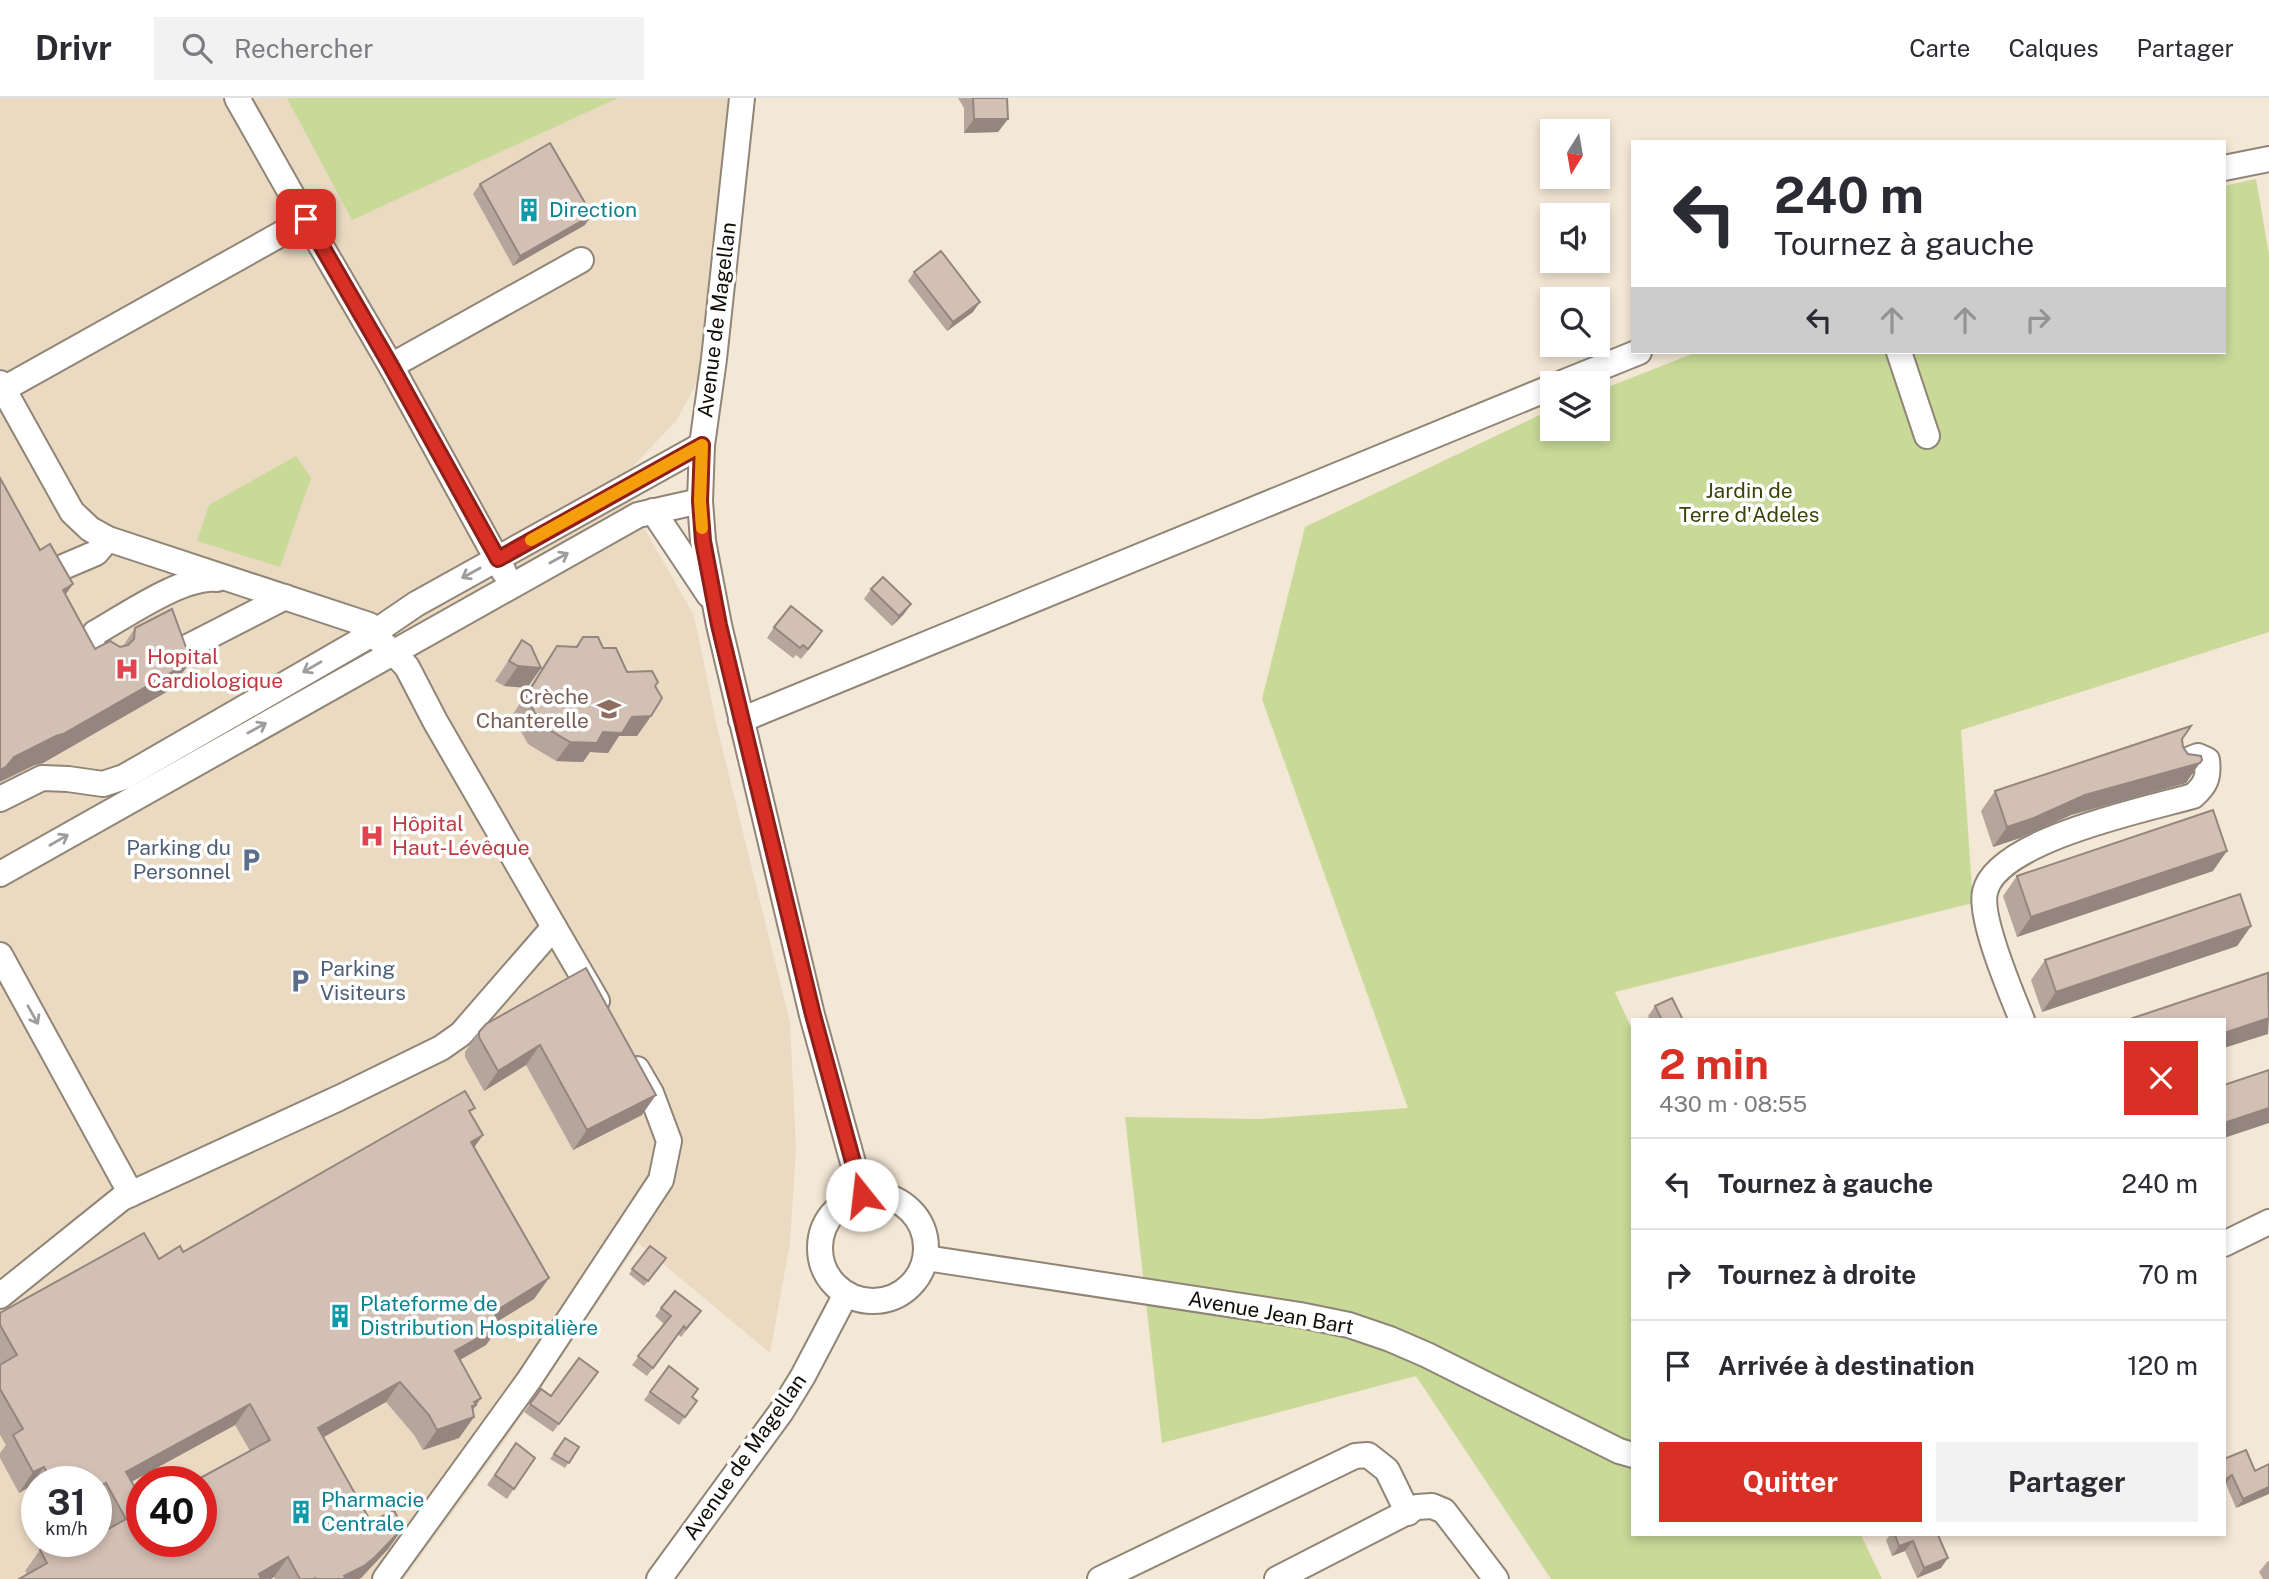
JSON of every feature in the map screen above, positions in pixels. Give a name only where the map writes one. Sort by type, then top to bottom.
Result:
[{"type":"street","points":[[236,98],[391,366],[511,585]]},
{"type":"street","name":"Avenue de Magellan","points":[[742,98],[702,445],[700,501],[703,541],[741,720],[813,1015],[862,1195]]},
{"type":"street","points":[[2226,168],[2269,159]]},
{"type":"street","points":[[306,219],[1,387],[72,512],[90,529],[189,575],[234,580],[369,625],[372,634],[407,667],[435,721],[609,1022]]},
{"type":"street","points":[[391,366],[581,260]]},
{"type":"street","points":[[1592,371],[1634,354]]},
{"type":"street","points":[[1900,354],[1927,436]]},
{"type":"street","points":[[741,720],[1540,392]]},
{"type":"street","points":[[0,874],[129,787],[416,604],[702,445]]},
{"type":"street","points":[[0,799],[41,778],[129,787],[393,652],[638,515],[700,501]]},
{"type":"street","points":[[653,511],[715,605]]},
{"type":"street","points":[[49,573],[96,553],[108,539]]},
{"type":"street","points":[[101,661],[90,641],[95,633],[189,575]]},
{"type":"street","points":[[173,654],[285,597]]},
{"type":"street","points":[[2021,1018],[1999,963],[1984,907],[1985,891],[1993,874],[2014,858],[2095,821],[2193,796],[2204,786],[2208,775],[2207,760],[2198,756],[2183,762]]},
{"type":"street","points":[[0,1296],[122,1198],[351,1093],[441,1048],[461,1034],[554,927]]},
{"type":"street","points":[[0,955],[131,1194]]},
{"type":"street","points":[[385,1579],[529,1380],[661,1180],[669,1141],[651,1093],[623,1046]]},
{"type":"street","points":[[862,1195],[896,1199],[911,1210],[921,1223],[926,1240],[926,1258],[920,1274],[910,1287],[896,1297],[880,1301],[863,1300],[846,1294],[832,1283],[823,1267],[820,1249],[822,1231],[831,1214],[845,1202],[862,1195]]},
{"type":"street","points":[[2226,1243],[2269,1222]]},
{"type":"street","name":"Avenue Jean Bart","points":[[926,1258],[1300,1315],[1349,1325],[1427,1355],[1619,1451],[1631,1454]]},
{"type":"street","name":"Avenue de Magellan","points":[[659,1579],[781,1412],[846,1294]]},
{"type":"street","points":[[1100,1579],[1355,1456],[1368,1455],[1387,1470],[1408,1513]]},
{"type":"street","points":[[1277,1579],[1418,1507],[1432,1506],[1444,1511],[1496,1579]]},
{"type":"shaded area","name":"Hôpital Haut-Lévêque","points":[[0,98],[741,98],[699,379],[676,421],[623,477],[644,528],[694,615],[717,727],[790,1022],[796,1149],[790,1243],[770,1353],[638,1243],[504,1442],[404,1579],[0,1579]]},
{"type":"green space","points":[[287,98],[618,98],[352,220]]},
{"type":"green space","name":"Jardin de Terre d'Adeles","points":[[2256,179],[2269,254],[2269,632],[1961,730],[1973,903],[1615,992],[1631,1028],[1631,1536],[1861,1536],[1882,1579],[1551,1579],[1416,1376],[1162,1443],[1125,1117],[1259,1119],[1408,1108],[1262,699],[1305,527],[1540,415],[1540,441],[1610,441],[1610,386],[1692,354],[2226,354],[2226,186]]},
{"type":"green space","points":[[296,456],[311,478],[280,567],[197,541],[209,505]]},
{"type":"building","points":[[973,98],[1007,98],[1008,119],[974,119]]},
{"type":"building","name":"Direction","points":[[550,143],[592,215],[520,256],[480,184]]},
{"type":"building","points":[[941,251],[980,302],[953,322],[914,272]]},
{"type":"building","name":"Hopital Cardiologique","points":[[0,478],[40,550],[50,544],[73,584],[63,590],[95,649],[110,641],[120,647],[128,645],[134,639],[135,628],[172,609],[191,661],[63,734],[14,757],[0,770]]},
{"type":"building","points":[[883,577],[911,604],[899,616],[871,589]]},
{"type":"building","points":[[791,606],[822,631],[808,649],[803,645],[800,648],[774,627]]},
{"type":"building","name":"Crèche Chanterelle","points":[[583,637],[598,637],[603,648],[616,648],[627,672],[652,671],[658,682],[655,686],[662,698],[651,716],[632,717],[622,733],[603,732],[597,743],[570,742],[541,725],[526,696],[557,646],[577,647]]},
{"type":"building","points":[[522,640],[531,646],[541,668],[518,666],[509,661]]},
{"type":"building","points":[[2191,726],[2182,739],[2183,747],[2188,754],[2201,756],[2200,763],[2085,795],[2007,827],[1995,791]]},
{"type":"building","points":[[2213,810],[2227,851],[2031,917],[2017,876]]},
{"type":"building","points":[[2240,894],[2251,926],[2056,992],[2045,960]]},
{"type":"building","points":[[586,968],[656,1095],[587,1130],[540,1045],[498,1071],[479,1037],[479,1032],[486,1024]]},
{"type":"building","points":[[2268,973],[2269,1018],[2226,1032],[2226,1018],[2133,1018]]},
{"type":"building","points":[[1672,998],[1682,1018],[1661,1018],[1655,1006]]},
{"type":"building","points":[[2269,1070],[2269,1108],[2226,1122],[2226,1084]]},
{"type":"building","points":[[465,1091],[475,1108],[469,1111],[483,1135],[471,1142],[549,1278],[494,1312],[501,1325],[455,1351],[481,1398],[472,1406],[474,1417],[437,1430],[429,1415],[400,1382],[318,1428],[371,1522],[394,1510],[403,1528],[364,1566],[344,1576],[346,1579],[300,1579],[288,1557],[259,1574],[261,1579],[19,1579],[47,1563],[44,1557],[112,1557],[112,1527],[126,1519],[112,1494],[112,1466],[30,1466],[13,1435],[23,1429],[0,1389],[0,1365],[17,1355],[0,1325],[0,1313],[144,1233],[159,1259],[180,1246],[183,1252]]},
{"type":"building","points":[[650,1246],[666,1258],[648,1281],[632,1269]]},
{"type":"building","points":[[675,1291],[701,1311],[686,1329],[684,1326],[653,1368],[638,1356],[671,1316],[661,1308]]},
{"type":"building","points":[[579,1358],[598,1372],[559,1424],[530,1404],[541,1389],[551,1396]]},
{"type":"building","points":[[669,1366],[698,1389],[692,1397],[697,1401],[685,1417],[650,1392]]},
{"type":"building","points":[[565,1438],[579,1447],[569,1463],[554,1454]]},
{"type":"building","points":[[516,1443],[535,1458],[514,1489],[495,1475]]},
{"type":"building","points":[[2246,1450],[2255,1471],[2269,1464],[2269,1487],[2243,1499],[2232,1475],[2226,1479],[2226,1458]]},
{"type":"building","points":[[1895,1536],[1938,1536],[1948,1558],[1924,1568],[1913,1541],[1899,1546]]},
{"type":"slow traffic","points":[[531,540],[702,445],[702,528]]},
{"type":"place","name":"Direction","points":[[529,210]]},
{"type":"place","name":"Hopital Cardiologique","points":[[127,669]]},
{"type":"place","name":"Crèche Chanterelle","points":[[609,709]]},
{"type":"place","name":"Hôpital Haut-Lévêque","points":[[372,836]]},
{"type":"place","name":"Parking du Personnel","points":[[251,860]]},
{"type":"place","name":"Parking Visiteurs","points":[[300,981]]},
{"type":"place","name":"Plateforme de Distribution Hospitalière","points":[[340,1316]]},
{"type":"place","name":"Pharmacie Centrale","points":[[301,1512]]},
{"type":"route","points":[[306,219],[498,559],[702,445],[700,501],[703,541],[719,625],[813,1015],[862,1195]]}]
